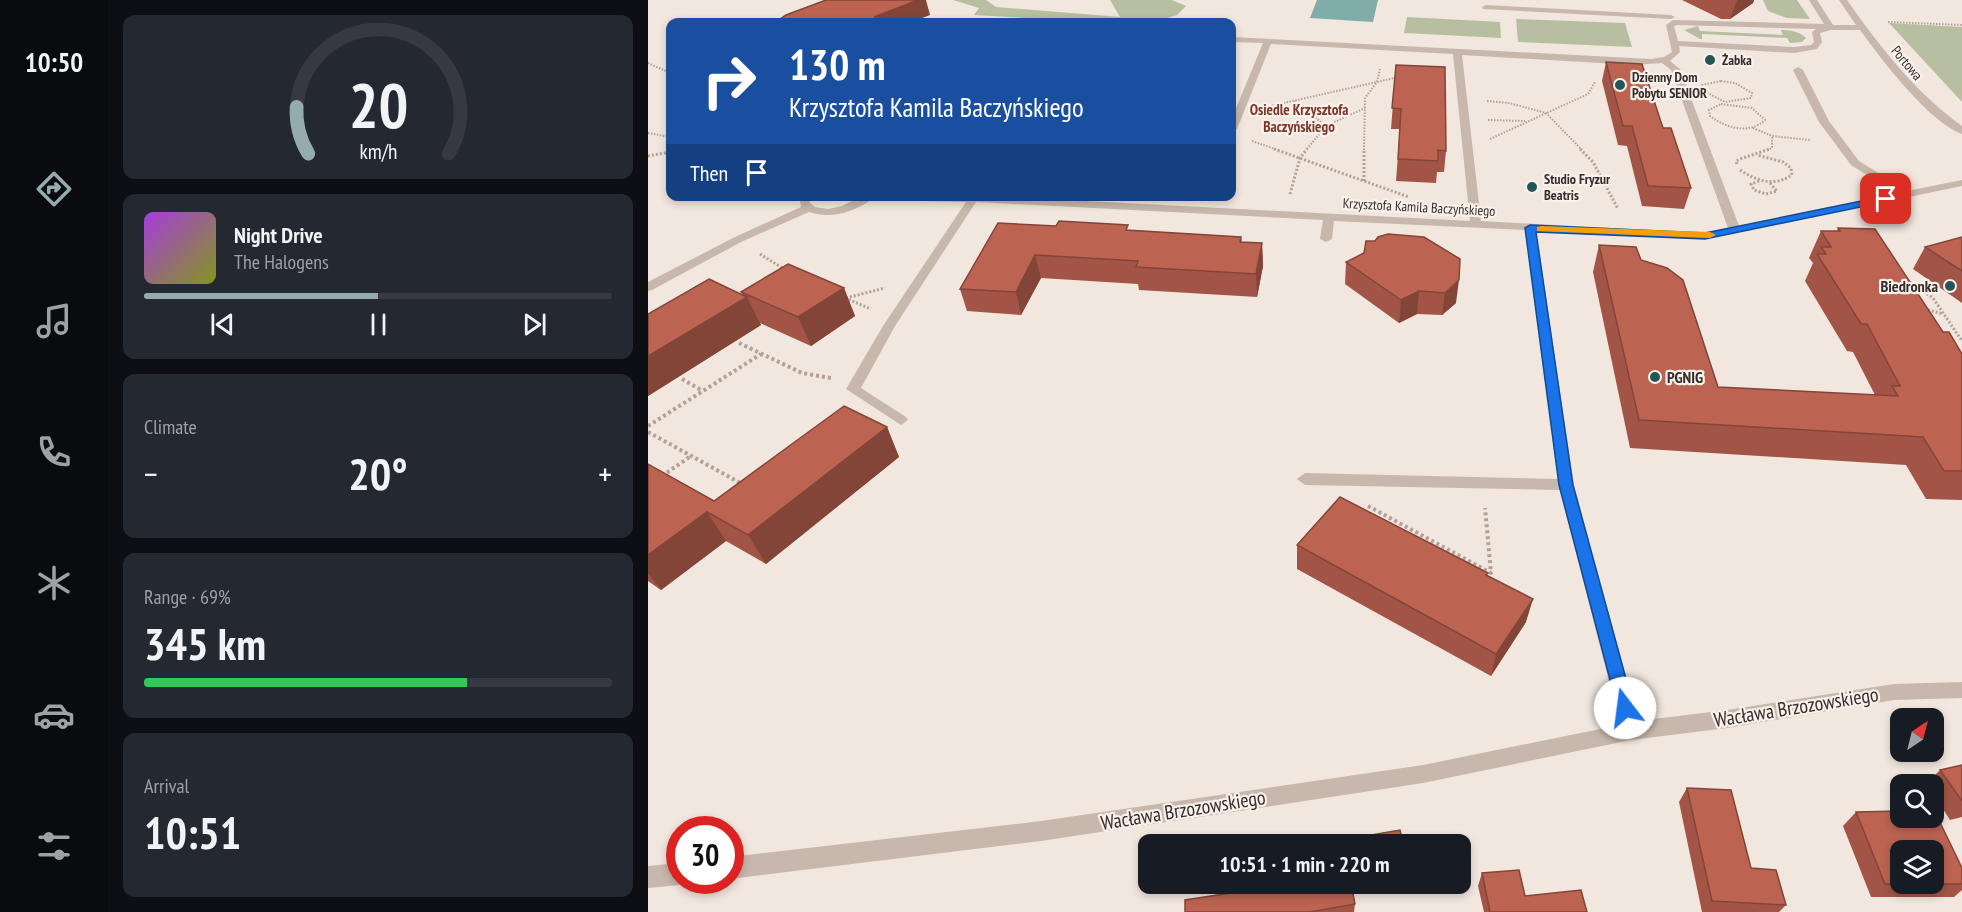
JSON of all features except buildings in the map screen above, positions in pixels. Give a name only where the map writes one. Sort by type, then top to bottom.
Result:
[{"type":"street","points":[[1813,0],[1830,27]]},
{"type":"street","name":"Portowa","points":[[1843,0],[1904,83],[1935,112],[1962,131]]},
{"type":"street","points":[[1486,7],[1671,17]]},
{"type":"street","points":[[1236,39],[1634,62],[1663,60],[1674,55],[1676,52],[1670,25],[1684,21],[1862,28]]},
{"type":"street","points":[[1674,43],[1805,49],[1817,45],[1816,32],[1830,27]]},
{"type":"street","points":[[1236,119],[1268,41]]},
{"type":"street","points":[[1457,52],[1476,225]]},
{"type":"street","points":[[1663,60],[1675,69],[1735,231]]},
{"type":"street","points":[[1798,69],[1824,122],[1855,164],[1906,195]]},
{"type":"street","name":"Krzysztofa Kamila Baczyńskiego","points":[[1010,201],[1705,236],[1962,183]]},
{"type":"street","points":[[648,287],[806,202],[832,212],[846,209],[862,201]]},
{"type":"street","points":[[901,420],[853,389],[889,326],[972,201]]},
{"type":"street","points":[[1326,239],[1329,218]]},
{"type":"street","points":[[1530,228],[1566,485],[1631,731]]},
{"type":"street","points":[[1305,479],[1566,485]]},
{"type":"street","name":"Wacława Brzozowskiego","points":[[744,866],[1041,831],[1411,775],[1631,731],[1727,719],[1894,692],[1962,690]]},
{"type":"street","points":[[648,878],[666,876]]},
{"type":"path","points":[[1883,22],[1962,25]]},
{"type":"path","points":[[648,63],[666,71]]},
{"type":"path","points":[[1365,181],[1365,98],[1377,82],[1381,64]]},
{"type":"path","points":[[1239,112],[1400,77]]},
{"type":"path","points":[[1467,149],[1588,94],[1596,81]]},
{"type":"path","points":[[1753,128],[1762,125],[1766,120],[1750,102],[1752,93],[1735,83],[1721,81],[1702,85],[1702,90],[1707,96],[1756,109]]},
{"type":"path","points":[[1462,98],[1509,103],[1546,113],[1593,162],[1620,212]]},
{"type":"path","points":[[1751,98],[1713,106],[1709,110],[1710,116],[1727,126],[1753,128],[1772,136],[1802,140],[1837,139]]},
{"type":"path","points":[[1293,101],[1326,126]]},
{"type":"path","points":[[1290,195],[1300,158],[1326,126],[1365,108]]},
{"type":"path","points":[[1464,119],[1529,121]]},
{"type":"path","points":[[648,134],[666,136]]},
{"type":"path","points":[[1757,155],[1772,147],[1772,136]]},
{"type":"path","points":[[1251,141],[1413,198]]},
{"type":"path","points":[[648,156],[666,153]]},
{"type":"path","points":[[1760,180],[1751,184],[1754,190],[1766,194],[1777,191],[1777,188],[1768,182],[1738,169],[1736,161],[1743,156],[1757,155],[1783,162],[1791,168],[1792,175],[1786,180],[1768,182]]},
{"type":"path","points":[[756,252],[786,270]]},
{"type":"path","points":[[1905,279],[1933,298],[1962,341]]},
{"type":"path","points":[[845,298],[888,287]]},
{"type":"path","points":[[836,294],[880,313]]},
{"type":"path","points":[[1914,306],[1944,314]]},
{"type":"path","points":[[1947,332],[1956,332]]},
{"type":"path","points":[[739,343],[802,373],[828,378],[859,378]]},
{"type":"path","points":[[648,426],[761,354]]},
{"type":"path","points":[[682,380],[704,391]]},
{"type":"path","points":[[648,432],[744,485],[736,490]]},
{"type":"path","points":[[654,481],[691,456]]},
{"type":"path","points":[[1371,498],[1365,505],[1491,573],[1485,503]]},
{"type":"green space","points":[[953,0],[986,0],[996,7],[1120,17],[1110,0],[1172,0],[1186,6],[1177,15],[1168,18],[1026,18],[974,15],[979,8]]},
{"type":"green space","points":[[1763,0],[1797,0],[1810,19],[1787,18],[1768,11]]},
{"type":"green space","points":[[1407,17],[1500,22],[1501,38],[1404,33]]},
{"type":"green space","points":[[1516,19],[1625,23],[1632,47],[1518,42]]},
{"type":"green space","points":[[1889,23],[1962,27],[1962,102]]},
{"type":"green space","points":[[1698,26],[1700,31],[1783,35],[1781,30],[1788,30],[1797,32],[1806,38],[1802,42],[1790,43],[1787,38],[1702,34],[1702,39],[1700,39],[1684,30]]},
{"type":"water","points":[[1317,0],[1378,0],[1373,22],[1310,18]]},
{"type":"slow traffic","points":[[1541,229],[1671,236],[1710,235]]},
{"type":"place","name":"Żabka","points":[[1710,60]]},
{"type":"place","name":"Dzienny Dom Pobytu SENIOR","points":[[1620,85]]},
{"type":"place","name":"Studio Fryzur Beatris","points":[[1532,187]]},
{"type":"place","name":"Biedronka","points":[[1950,286]]},
{"type":"place","name":"PGNIG","points":[[1655,377]]},
{"type":"district","name":"Osiedle Krzysztofa Baczyńskiego","points":[[1299,118]]},
{"type":"route","points":[[1625,708],[1566,485],[1530,228],[1705,236],[1886,199]]}]
